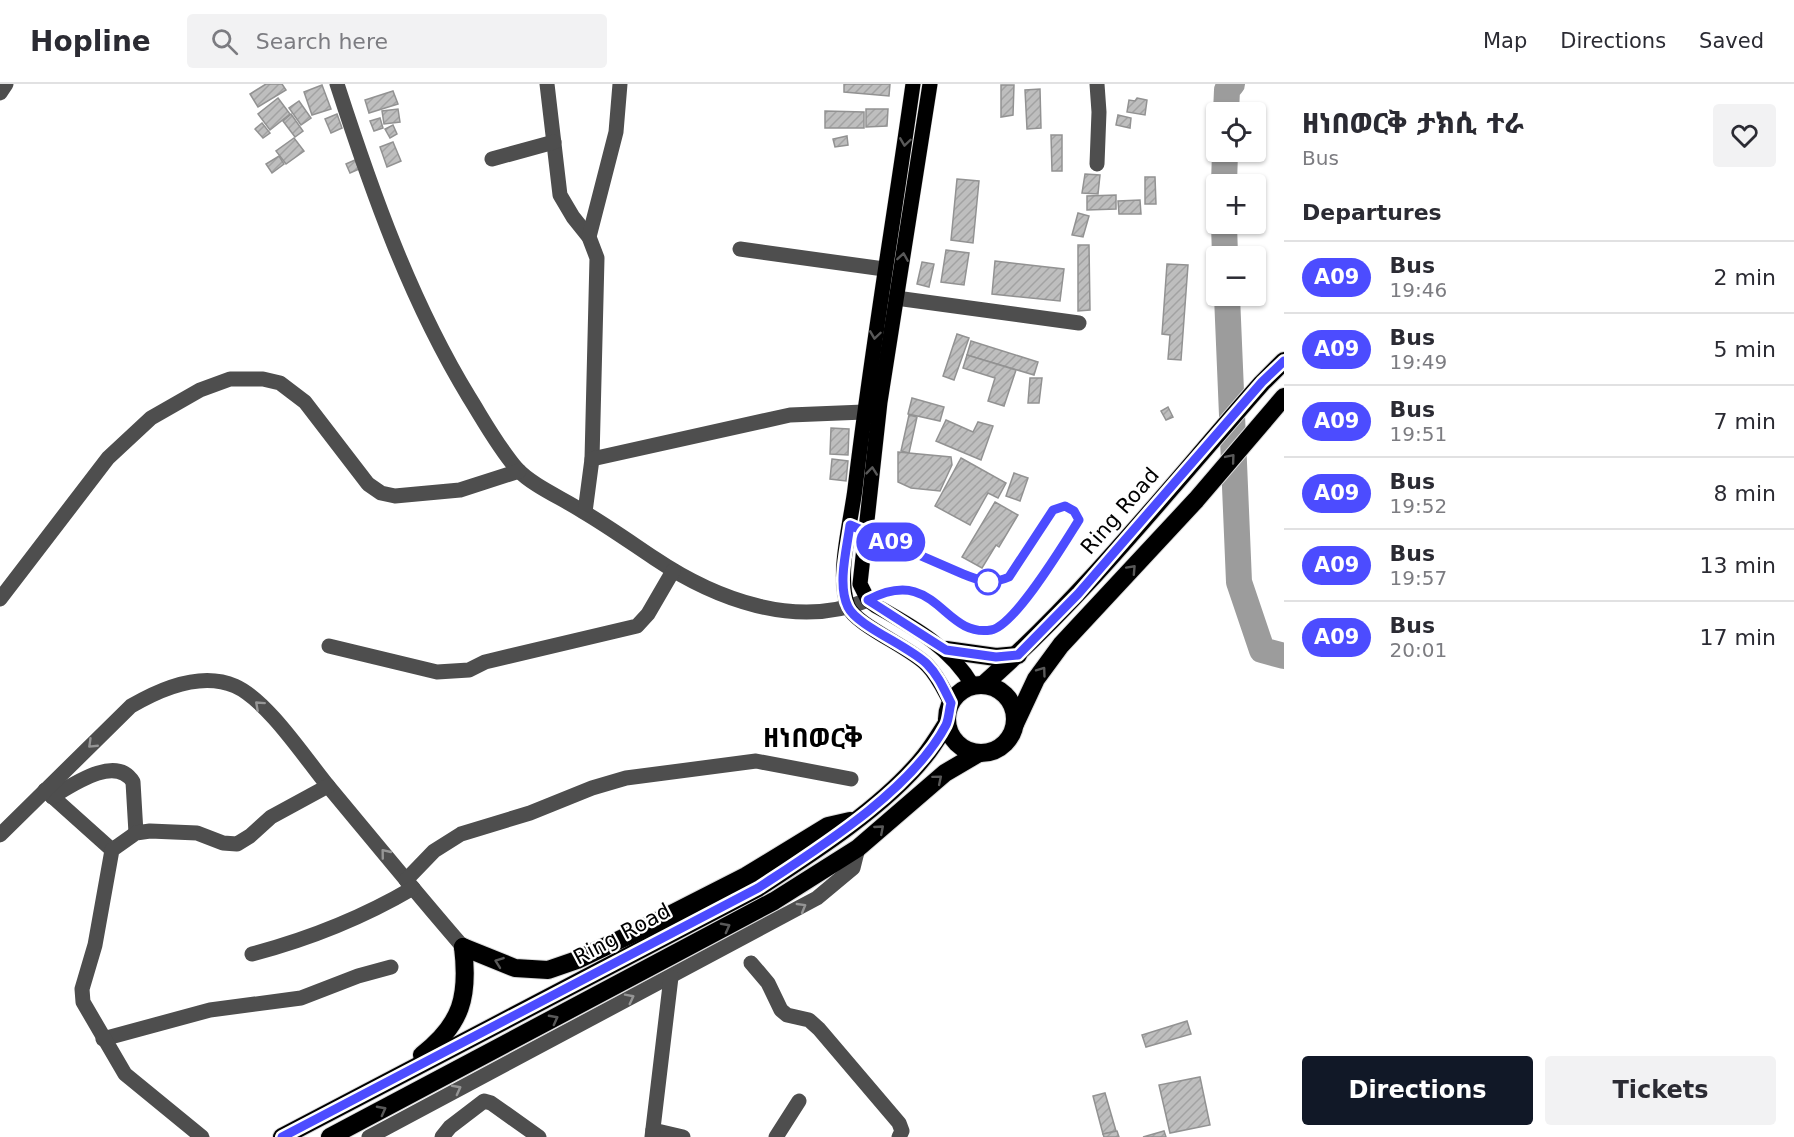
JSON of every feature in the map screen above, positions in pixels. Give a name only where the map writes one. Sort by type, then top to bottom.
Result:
[{"type":"highway","name":"Ring Road","points":[[978,686],[1018,655],[1078,594],[1262,382],[1284,361]]},
{"type":"highway","points":[[1015,723],[1015,712],[1004,693],[978,686],[957,696],[951,703],[947,723],[958,744],[979,753],[993,751],[1004,744],[1012,735],[1015,723],[1036,679],[1061,645],[1196,500],[1284,397]]},
{"type":"highway","points":[[946,650],[996,657],[1018,655]]},
{"type":"highway","name":"Ring Road","points":[[282,1137],[758,888],[819,848],[911,771],[947,723]]},
{"type":"highway","name":"Ring Road","points":[[330,1137],[774,901],[858,848],[945,773],[979,753]]},
{"type":"highway","points":[[385,1084],[436,1044],[459,1012],[465,996],[466,971],[463,947],[515,968],[548,970],[628,936],[746,876],[828,826],[856,819]]},
{"type":"main road","points":[[913,84],[864,412],[846,556],[844,591],[848,608],[856,617],[905,647],[927,664],[951,703]]},
{"type":"main road","points":[[930,84],[880,402],[861,555],[860,584],[868,600],[946,650],[978,686]]},
{"type":"street","points":[[0,93],[6,84]]},
{"type":"street","points":[[337,84],[411,290],[439,347],[495,440],[519,471],[673,571],[710,591],[760,607],[787,611],[848,608],[868,600]]},
{"type":"street","points":[[547,84],[560,195],[573,217],[590,237],[597,258],[592,459],[585,512]]},
{"type":"street","points":[[590,237],[616,132],[620,84]]},
{"type":"street","points":[[1097,84],[1099,112],[1097,164]]},
{"type":"street","points":[[492,159],[554,142]]},
{"type":"street","points":[[740,249],[884,269]]},
{"type":"street","points":[[896,298],[1079,323]]},
{"type":"street","points":[[0,599],[108,458],[151,418],[200,390],[230,379],[263,379],[280,382],[305,402],[368,484],[381,493],[395,496],[460,490],[519,471]]},
{"type":"street","points":[[592,459],[790,415],[864,412]]},
{"type":"street","points":[[329,646],[437,672],[469,670],[485,662],[637,626],[648,614],[673,571]]},
{"type":"street","points":[[0,835],[48,793],[132,706],[157,691],[182,683],[211,682],[235,686],[258,703],[463,947]]},
{"type":"street","points":[[252,954],[322,933],[375,909],[410,884],[434,851],[461,834],[530,813],[592,788],[626,778],[756,761],[851,779]]},
{"type":"street","points":[[48,793],[100,773],[119,770],[129,775],[133,782],[136,833]]},
{"type":"street","points":[[202,1137],[125,1074],[83,1002],[82,988],[95,945],[112,850],[136,833],[198,833],[223,843],[237,844],[250,836],[271,817],[328,786]]},
{"type":"street","points":[[48,793],[112,850]]},
{"type":"street","points":[[369,1137],[817,898],[853,868],[858,848]]},
{"type":"street","points":[[751,963],[768,983],[781,1010],[787,1015],[809,1020],[819,1029],[899,1123],[902,1131],[899,1137]]},
{"type":"street","points":[[103,1038],[210,1010],[301,998],[365,974],[392,968]]},
{"type":"street","points":[[671,977],[653,1134],[683,1137]]},
{"type":"street","points":[[442,1137],[450,1127],[484,1101],[539,1137]]},
{"type":"street","points":[[776,1137],[799,1101]]},
{"type":"building","points":[[266,84],[282,84],[286,90],[258,107],[250,94]]},
{"type":"building","points":[[844,84],[890,84],[889,96],[844,92]]},
{"type":"building","points":[[322,85],[331,109],[312,115],[304,92]]},
{"type":"building","points":[[1001,85],[1014,85],[1013,115],[1001,117]]},
{"type":"building","points":[[1040,89],[1041,128],[1027,129],[1025,90]]},
{"type":"building","points":[[393,91],[398,104],[369,113],[365,100]]},
{"type":"building","points":[[278,98],[290,114],[270,130],[258,114]]},
{"type":"building","points":[[1137,98],[1147,100],[1145,115],[1127,112],[1129,100],[1135,101]]},
{"type":"building","points":[[299,101],[311,118],[301,125],[289,108]]},
{"type":"building","points":[[398,109],[400,122],[384,124],[382,111]]},
{"type":"building","points":[[866,109],[888,109],[887,126],[866,127]]},
{"type":"building","points":[[825,111],[864,112],[864,128],[825,128]]},
{"type":"building","points":[[291,114],[303,131],[295,137],[283,121]]},
{"type":"building","points":[[337,114],[342,128],[331,133],[325,119]]},
{"type":"building","points":[[1118,115],[1131,118],[1130,128],[1116,125]]},
{"type":"building","points":[[380,118],[383,128],[374,131],[370,121]]},
{"type":"building","points":[[262,123],[270,133],[263,138],[255,129]]},
{"type":"building","points":[[393,125],[397,134],[390,138],[385,129]]},
{"type":"building","points":[[1051,135],[1062,135],[1062,171],[1052,171]]},
{"type":"building","points":[[847,136],[848,145],[835,147],[833,139]]},
{"type":"building","points":[[294,138],[304,151],[286,164],[276,151]]},
{"type":"building","points":[[393,142],[401,161],[387,167],[380,147]]},
{"type":"building","points":[[279,156],[284,164],[272,173],[266,164]]},
{"type":"building","points":[[355,160],[359,169],[350,173],[346,164]]},
{"type":"building","points":[[1085,174],[1100,175],[1098,194],[1082,193]]},
{"type":"building","points":[[1145,177],[1155,177],[1156,204],[1145,204]]},
{"type":"building","points":[[957,179],[979,181],[973,243],[951,240]]},
{"type":"building","points":[[1116,195],[1116,209],[1087,210],[1087,196]]},
{"type":"building","points":[[1140,200],[1141,214],[1119,214],[1118,201]]},
{"type":"building","points":[[1078,213],[1089,216],[1083,237],[1072,235]]},
{"type":"building","points":[[1078,245],[1089,245],[1090,310],[1078,311]]},
{"type":"building","points":[[946,250],[969,253],[964,285],[941,282]]},
{"type":"building","points":[[995,261],[1064,269],[1060,301],[992,294]]},
{"type":"building","points":[[922,262],[934,264],[929,287],[917,284]]},
{"type":"building","points":[[1167,264],[1188,265],[1181,360],[1168,359],[1170,335],[1162,334]]},
{"type":"building","points":[[957,334],[969,338],[954,380],[943,376]]},
{"type":"building","points":[[971,341],[1038,362],[1034,375],[967,355]]},
{"type":"building","points":[[967,355],[1016,370],[1004,406],[988,401],[995,378],[963,368]]},
{"type":"building","points":[[1030,378],[1042,378],[1039,403],[1028,403]]},
{"type":"building","points":[[912,398],[944,407],[940,421],[908,414]]},
{"type":"building","points":[[1168,407],[1173,417],[1166,420],[1161,411]]},
{"type":"building","points":[[909,415],[917,417],[909,453],[901,451]]},
{"type":"building","points":[[946,420],[973,432],[978,422],[993,426],[981,460],[936,441]]},
{"type":"building","points":[[831,428],[849,429],[848,455],[830,454]]},
{"type":"building","points":[[898,452],[951,457],[952,465],[940,491],[911,488],[898,482]]},
{"type":"building","points":[[961,458],[1006,483],[998,498],[988,493],[970,525],[935,506]]},
{"type":"building","points":[[832,459],[848,461],[846,481],[830,479]]},
{"type":"building","points":[[1014,473],[1028,478],[1020,501],[1006,496]]},
{"type":"building","points":[[995,502],[1018,515],[999,547],[996,545],[982,568],[962,557]]},
{"type":"building","points":[[1187,1021],[1191,1034],[1146,1047],[1142,1035]]},
{"type":"building","points":[[1200,1077],[1210,1125],[1170,1133],[1159,1085]]},
{"type":"building","points":[[1105,1093],[1116,1131],[1103,1134],[1093,1096]]},
{"type":"building","points":[[1117,1131],[1119,1137],[1104,1137],[1103,1134]]},
{"type":"building","points":[[1164,1131],[1166,1137],[1143,1137]]},
{"type":"waterway","points":[[1226,102],[1227,90],[1232,84]]},
{"type":"waterway","points":[[1224,174],[1225,162]]},
{"type":"waterway","points":[[1224,234],[1225,246]]},
{"type":"waterway","points":[[1227,306],[1239,582],[1262,650],[1284,656]]},
{"type":"bus line","name":"A09","points":[[282,1137],[758,888],[819,848],[856,819],[904,778],[924,757],[947,723],[951,703],[939,680],[927,664],[905,647],[856,617],[848,608],[844,591],[850,525],[865,529],[982,582],[996,582],[1009,577],[1053,510],[1065,506],[1074,511],[1079,520],[1049,568],[1008,620],[993,630],[973,629],[918,591],[900,589],[883,592],[868,600],[946,650],[996,657],[1018,655],[1078,594],[1262,382],[1284,361]]},
{"type":"district","name":"ዘነበወርቅ","points":[[813,737]]}]
